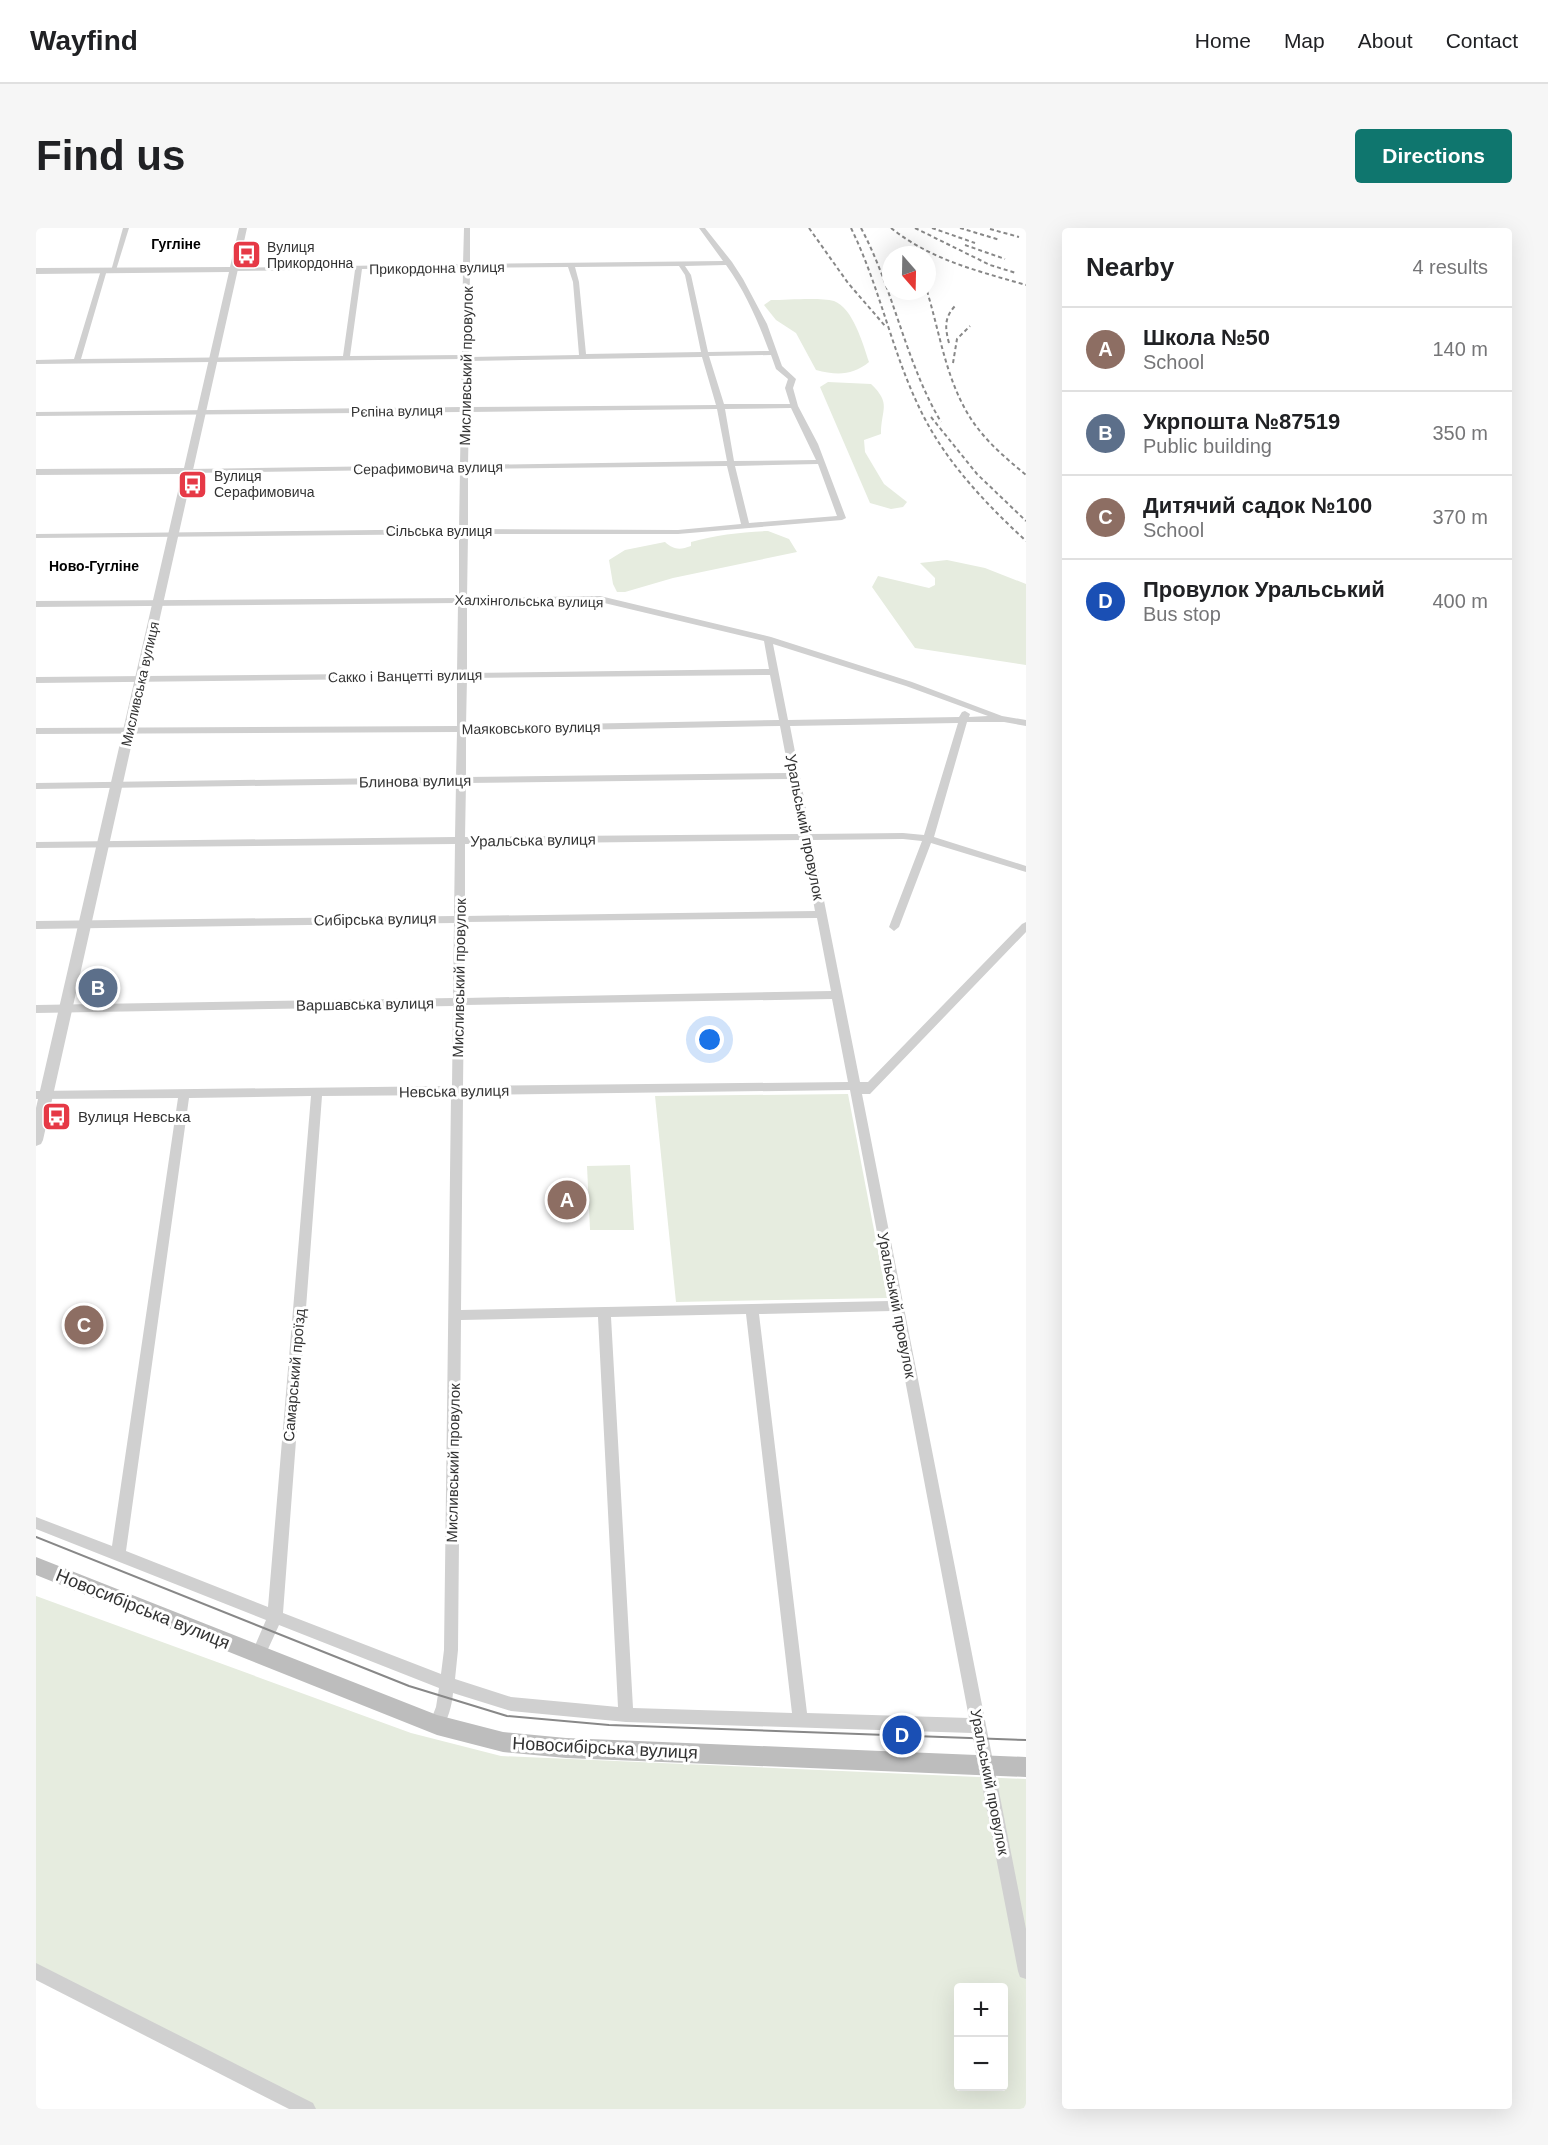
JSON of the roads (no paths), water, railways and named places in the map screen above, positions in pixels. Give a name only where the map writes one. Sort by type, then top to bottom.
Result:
[{"type":"main road","name":"Новосибірська вулиця","points":[[36,1566],[437,1725],[502,1742],[566,1748],[1026,1767]]},
{"type":"street","points":[[77,361],[126,228]]},
{"type":"street","name":"Мисливська вулиця","points":[[36,1140],[41,1095],[66,1009],[243,228]]},
{"type":"street","name":"Мисливський провулок","points":[[437,1725],[444,1707],[451,1650],[467,228]]},
{"type":"street","points":[[702,228],[730,263],[749,295],[779,367],[792,379],[789,388],[794,406],[821,462]]},
{"type":"street","name":"Прикордонна вулиця","points":[[36,271],[467,268],[730,263]]},
{"type":"street","points":[[681,264],[688,275],[705,355],[721,408],[731,464],[746,526]]},
{"type":"street","points":[[571,266],[576,282],[583,357]]},
{"type":"street","points":[[346,358],[359,268]]},
{"type":"street","points":[[36,362],[774,353]]},
{"type":"street","name":"Рєпіна вулиця","points":[[36,414],[794,406]]},
{"type":"street","name":"Серафимовича вулиця","points":[[36,472],[821,462]]},
{"type":"street","name":"Сільська вулиця","points":[[36,536],[464,531],[678,532],[842,518],[821,462]]},
{"type":"street","name":"Халхінгольська вулиця","points":[[36,604],[600,599],[768,639],[1004,719]]},
{"type":"street","name":"Уральський провулок","points":[[768,639],[1026,1971]]},
{"type":"street","name":"Сакко і Ванцетті вулиця","points":[[36,680],[774,672]]},
{"type":"street","points":[[894,927],[928,839],[965,720],[965,704]]},
{"type":"street","name":"Маяковського вулиця","points":[[36,730],[461,729],[1004,719],[1026,723]]},
{"type":"street","name":"Блинова вулиця","points":[[36,786],[795,776]]},
{"type":"street","name":"Уральська вулиця","points":[[36,845],[903,836],[928,839],[1026,869]]},
{"type":"street","name":"Сибірська вулиця","points":[[36,925],[821,914]]},
{"type":"street","points":[[857,1100],[1026,926]]},
{"type":"street","name":"Варшавська вулиця","points":[[36,1009],[837,995]]},
{"type":"street","name":"Невська вулиця","points":[[41,1095],[871,1086]]},
{"type":"street","name":"Самарський проїзд","points":[[258,1655],[275,1616],[317,1092]]},
{"type":"street","points":[[118,1555],[184,1094]]},
{"type":"street","points":[[455,1315],[898,1306]]},
{"type":"street","points":[[752,1309],[800,1720]]},
{"type":"street","points":[[604,1312],[626,1715]]},
{"type":"street","points":[[36,1523],[447,1684],[511,1704],[626,1715],[979,1726]]},
{"type":"street","points":[[36,1971],[299,2107]]},
{"type":"tram line","points":[[36,1537],[409,1686],[507,1716],[609,1725],[1026,1740]]},
{"type":"railway","points":[[809,228],[848,283],[886,327]]},
{"type":"railway","points":[[851,228],[900,361],[928,425],[965,478],[1026,541]]},
{"type":"railway","points":[[861,228],[882,276],[918,375],[941,422]]},
{"type":"railway","points":[[891,228],[906,239],[939,256],[1026,285]]},
{"type":"railway","points":[[915,228],[990,265],[1016,273]]},
{"type":"railway","points":[[932,228],[975,243]]},
{"type":"railway","points":[[960,228],[1000,240]]},
{"type":"railway","points":[[990,229],[1019,237]]},
{"type":"railway","points":[[965,245],[1005,259]]},
{"type":"railway","points":[[929,300],[951,378],[966,411],[987,440],[1026,475]]},
{"type":"railway","points":[[949,343],[946,323],[955,306]]},
{"type":"railway","points":[[953,363],[957,339],[970,326]]},
{"type":"railway","points":[[931,417],[977,474],[1026,521]]},
{"type":"place","name":"Вулиця Прикордонна","points":[[246,255]]},
{"type":"place","name":"Вулиця Серафимовича","points":[[193,484]]},
{"type":"place","name":"Укрпошта №87519","points":[[98,988]]},
{"type":"place","name":"Вулиця Невська","points":[[57,1116]]},
{"type":"place","name":"Школа №50","points":[[567,1200]]},
{"type":"place","name":"Дитячий садок №100","points":[[84,1325]]},
{"type":"place","name":"Провулок Уральський","points":[[902,1735]]},
{"type":"district","name":"Гугліне","points":[[176,244]]},
{"type":"district","name":"Ново-Гугліне","points":[[94,566]]}]
